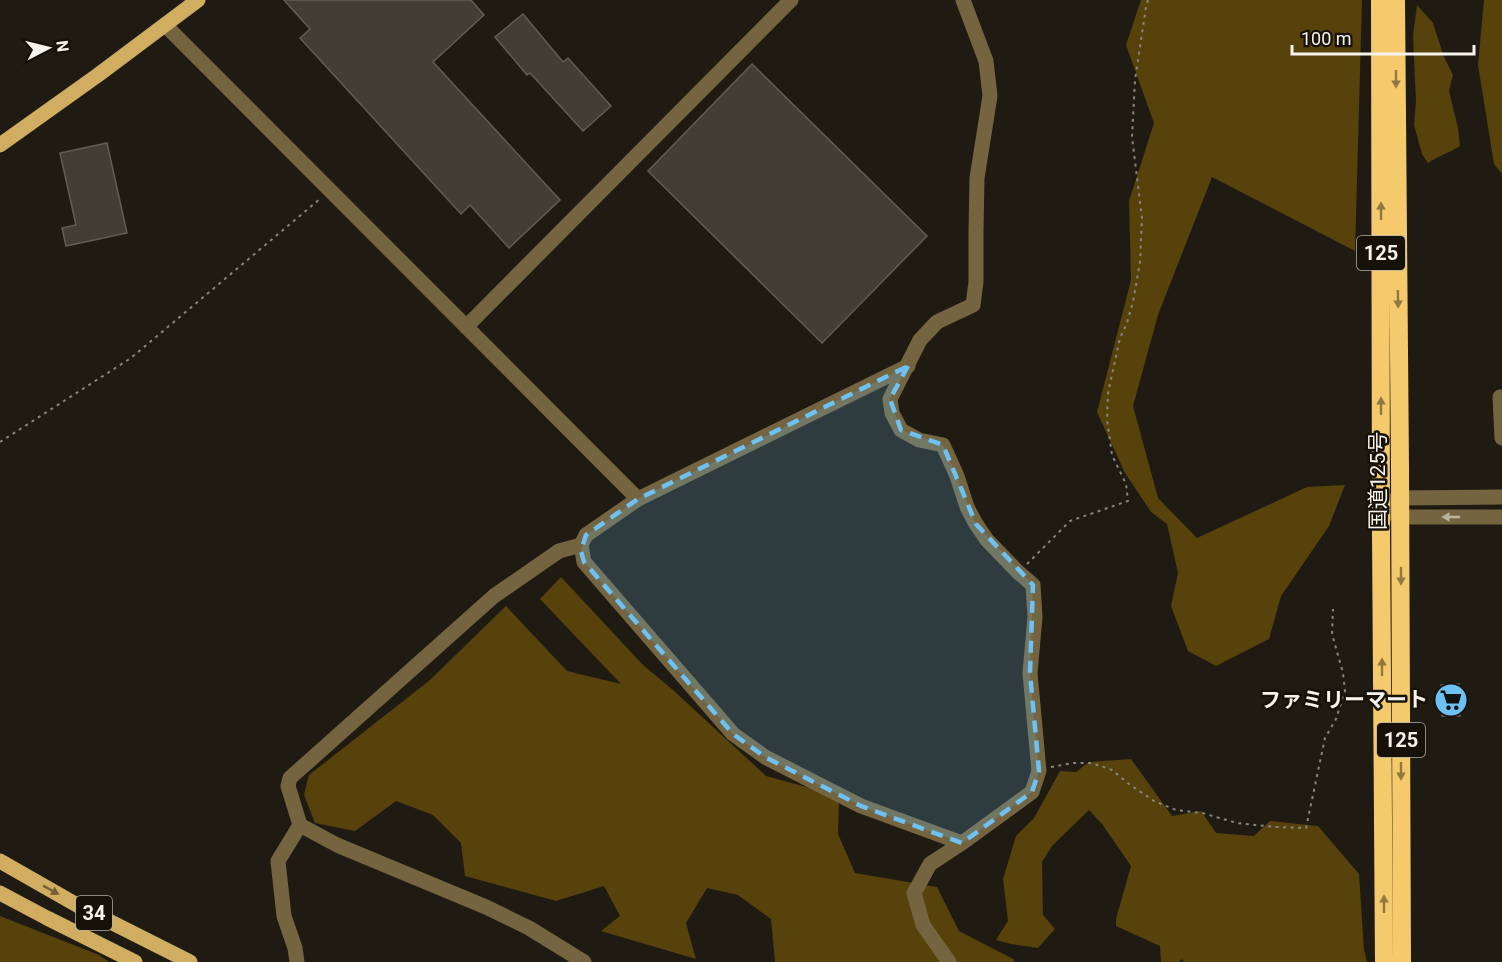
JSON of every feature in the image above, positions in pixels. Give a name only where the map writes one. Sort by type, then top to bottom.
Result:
[{"type":"highway","name":"国道125号","points":[[1380,0],[1384,962]]},
{"type":"highway","name":"国道125号","points":[[1396,0],[1401,498],[1402,962]]},
{"type":"main road","points":[[0,145],[198,0]]},
{"type":"main road","name":"34","points":[[0,861],[77,905],[190,962]]},
{"type":"main road","name":"34","points":[[0,893],[135,962]]},
{"type":"street","points":[[466,327],[791,0]]},
{"type":"street","points":[[949,962],[923,925],[914,893],[930,864],[1032,792],[1039,774],[1030,673],[1035,617],[1034,585],[987,540],[976,524],[943,445],[919,440],[901,429],[892,413],[890,399],[920,340],[937,321],[973,305],[976,282],[977,178],[990,96],[986,61],[963,0]]},
{"type":"street","points":[[165,25],[638,499]]},
{"type":"street","points":[[908,366],[638,499],[586,535],[581,545],[584,562],[733,734],[765,757],[861,806],[962,843]]},
{"type":"street","points":[[1502,397],[1500,397],[1502,438]]},
{"type":"street","points":[[1381,506],[1401,498],[1502,497]]},
{"type":"street","points":[[1381,506],[1401,517],[1502,517]]},
{"type":"street","points":[[581,545],[559,551],[494,596],[290,778],[288,786],[300,825],[337,844],[530,928],[584,962]]},
{"type":"street","points":[[297,962],[295,948],[284,916],[278,861],[300,825]]},
{"type":"path","points":[[1018,572],[1070,521],[1128,501],[1126,484],[1112,455],[1107,419],[1108,393],[1120,338],[1133,302],[1140,262],[1142,218],[1132,137],[1135,80],[1148,0]]},
{"type":"path","points":[[0,442],[131,358],[330,190]]},
{"type":"path","points":[[1039,769],[1073,763],[1092,763],[1112,770],[1154,801],[1176,810],[1202,813],[1237,823],[1306,828],[1325,738],[1336,719],[1345,691],[1343,673],[1332,634],[1333,609]]},
{"type":"highlighted area","points":[[908,366],[890,399],[901,430],[943,445],[976,524],[1033,585],[1030,673],[1039,771],[1032,792],[962,843],[861,806],[765,757],[733,734],[584,562],[581,551],[586,535],[638,499]]},
{"type":"shaded area","points":[[1141,0],[1362,0],[1355,251],[1212,177],[1158,315],[1133,406],[1158,498],[1197,538],[1307,487],[1345,485],[1329,526],[1281,596],[1269,639],[1216,666],[1188,651],[1171,606],[1178,573],[1167,524],[1151,512],[1125,473],[1097,412],[1131,280],[1129,201],[1154,123],[1126,45]]},
{"type":"shaded area","points":[[1484,0],[1502,0],[1502,174],[1494,164],[1478,65]]},
{"type":"shaded area","points":[[1417,5],[1433,23],[1444,57],[1453,75],[1449,91],[1460,146],[1428,163],[1422,154],[1414,125],[1416,101],[1413,36]]},
{"type":"shaded area","points":[[561,577],[643,665],[766,776],[839,796],[838,834],[855,873],[937,887],[959,931],[1015,960],[1013,962],[775,962],[771,919],[738,895],[707,888],[686,923],[696,959],[601,931],[620,916],[604,886],[556,901],[465,876],[461,843],[433,815],[396,801],[355,831],[315,823],[304,795],[309,775],[430,680],[506,606],[567,671],[621,684],[540,599]]},
{"type":"shaded area","points":[[1131,759],[1172,816],[1201,811],[1216,833],[1254,836],[1270,821],[1318,826],[1359,874],[1364,950],[1367,962],[1184,962],[1182,959],[1179,962],[1161,962],[1160,946],[1116,926],[1131,866],[1102,824],[1089,810],[1052,846],[1042,862],[1043,915],[1055,929],[1038,948],[996,940],[1008,921],[1003,879],[1016,836],[1034,818],[1060,771],[1076,772],[1089,762]]},
{"type":"shaded area","points":[[0,916],[99,955],[109,962],[0,962]]},
{"type":"building","points":[[284,0],[471,0],[484,15],[433,62],[560,200],[509,248],[470,205],[461,214],[300,38],[310,29]]},
{"type":"building","points":[[523,14],[563,62],[568,58],[611,106],[583,131],[530,73],[527,75],[495,37]]},
{"type":"building","points":[[752,64],[927,236],[822,343],[648,171]]},
{"type":"building","points":[[107,143],[127,233],[66,246],[62,228],[76,225],[60,153]]},
{"type":"building","name":"ファミリーマート","points":[[1459,684],[1460,716],[1442,716],[1441,685]]},
{"type":"place","name":"ファミリーマート","points":[[1451,700]]}]
